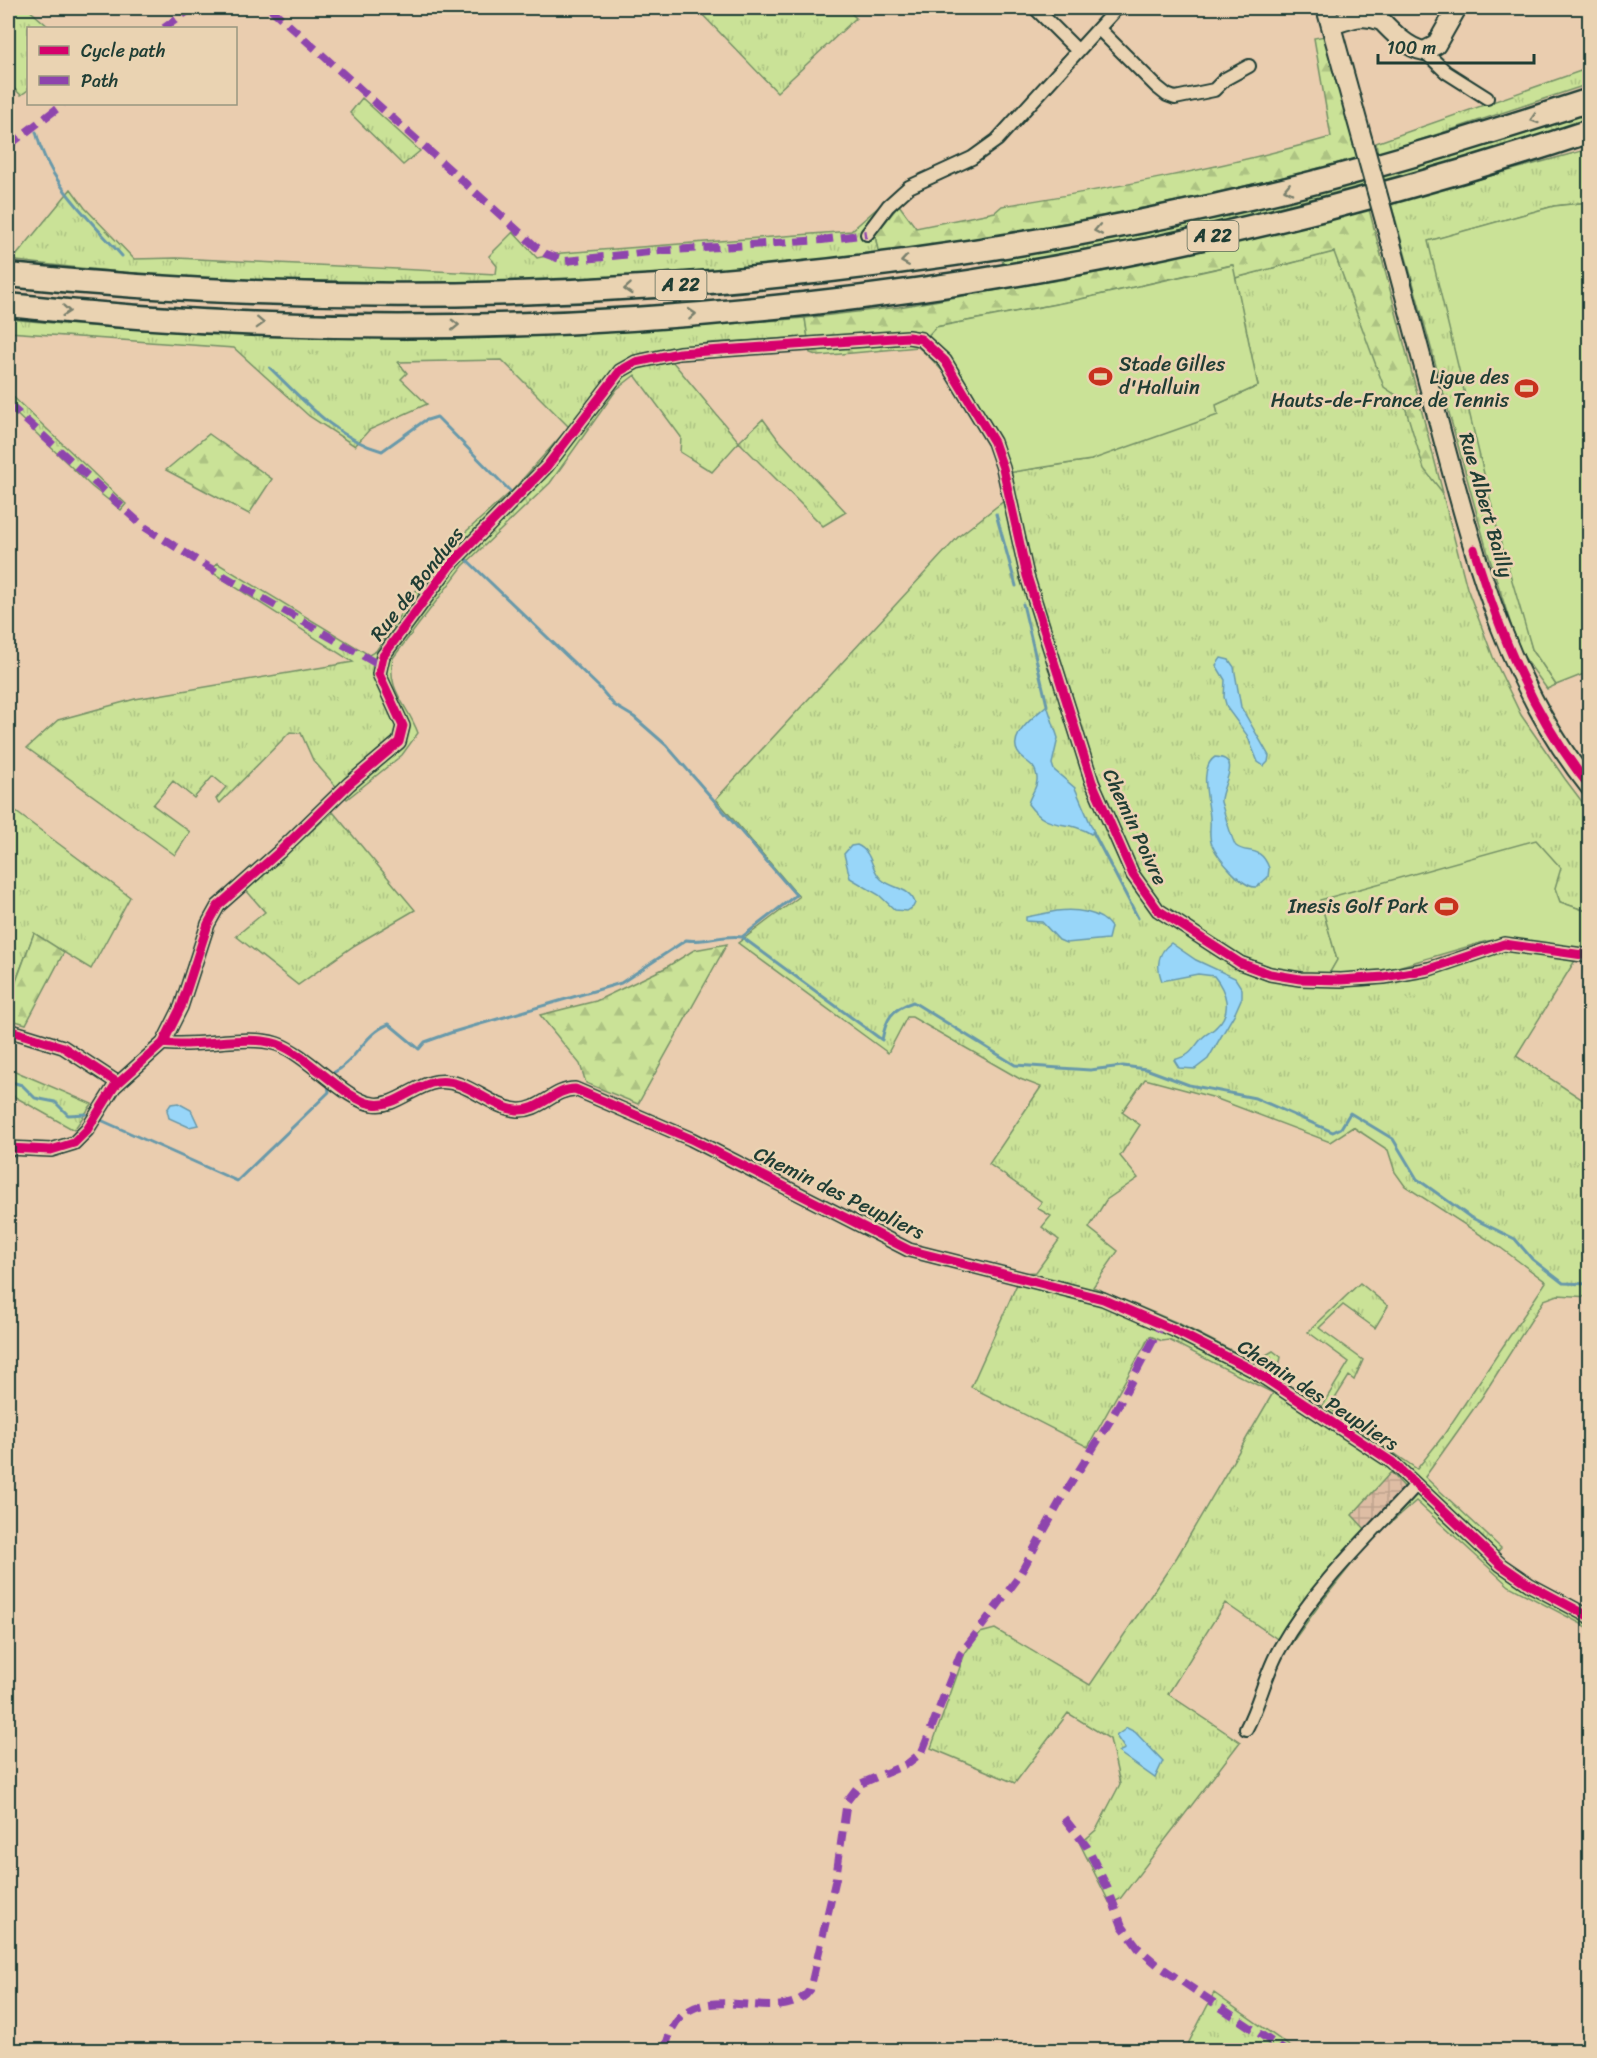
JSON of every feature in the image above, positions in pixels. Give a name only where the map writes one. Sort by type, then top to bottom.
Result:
[{"type":"highway","name":"A 22","points":[[8,275],[210,291],[426,296],[581,292],[820,272],[1021,244],[1182,213],[1381,164],[1590,100]]},
{"type":"highway","name":"A 22","points":[[8,305],[177,319],[351,325],[541,323],[722,312],[930,288],[1062,267],[1198,240],[1422,183],[1590,131]]},
{"type":"highway","points":[[1422,183],[1479,171],[1590,140]]},
{"type":"main road","points":[[1330,13],[1359,16],[1375,14],[1412,46],[1424,51],[1436,45],[1457,8]]},
{"type":"main road","name":"Rue Albert Bailly","points":[[1330,13],[1464,516],[1492,606],[1511,656],[1531,697],[1556,741],[1590,787]]},
{"type":"street","points":[[1035,8],[1078,51]]},
{"type":"street","points":[[867,234],[888,207],[909,187],[972,158],[997,140],[1117,8]]},
{"type":"street","points":[[1098,29],[1157,87],[1175,98],[1214,90],[1225,79],[1249,66]]},
{"type":"street","points":[[1424,51],[1446,72],[1487,98]]},
{"type":"street","name":"Rue de Bondues","points":[[163,1043],[181,1007],[208,924],[218,906],[279,852],[342,789],[399,742],[403,731],[401,722],[384,690],[379,674],[383,657],[450,565],[547,466],[620,371],[636,362],[679,352],[901,337],[921,339]]},
{"type":"street","name":"Chemin Poivre","points":[[921,339],[945,361],[985,424],[998,452],[1027,576],[1092,782],[1133,875],[1158,910],[1247,966],[1270,974],[1300,979],[1341,980],[1384,977],[1429,969],[1504,944],[1590,956]]},
{"type":"street","points":[[8,1029],[63,1047],[118,1083]]},
{"type":"street","name":"Chemin des Peupliers","points":[[163,1043],[195,1046],[258,1041],[278,1045],[297,1054],[358,1098],[373,1105],[389,1102],[424,1084],[442,1081],[517,1110],[532,1108],[565,1090],[584,1091],[692,1139],[909,1250],[1103,1299],[1168,1327],[1251,1369],[1392,1462],[1501,1565],[1530,1586],[1590,1617]]},
{"type":"street","points":[[8,1148],[51,1150],[74,1143],[87,1130],[118,1083],[163,1043]]},
{"type":"street","points":[[1246,1729],[1258,1706],[1269,1670],[1301,1617],[1341,1567],[1416,1485]]},
{"type":"shaded area","points":[[1391,1472],[1407,1490],[1368,1531],[1352,1515]]},
{"type":"green space","points":[[8,8],[27,8],[49,27],[27,27],[27,91],[21,95],[8,83]]},
{"type":"green space","points":[[696,8],[846,8],[856,18],[777,92]]},
{"type":"green space","points":[[1325,36],[1358,158],[1239,187],[1120,212],[879,255],[875,235],[899,205],[916,228],[995,212],[1002,206],[1209,168],[1331,137],[1314,38]]},
{"type":"green space","points":[[1589,68],[1589,84],[1378,154],[1376,143]]},
{"type":"green space","points":[[362,98],[420,151],[403,165],[350,113]]},
{"type":"green space","points":[[1589,108],[1589,123],[1308,208],[1004,269],[1001,254]]},
{"type":"green space","points":[[1589,149],[1589,202],[1554,206],[1429,241],[1532,649],[1556,685],[1547,689],[1519,650],[1486,547],[1391,203]]},
{"type":"green space","points":[[71,189],[85,208],[134,259],[177,258],[496,274],[497,266],[489,256],[513,232],[537,258],[562,253],[851,231],[882,204],[899,205],[875,235],[879,255],[603,279],[437,286],[330,285],[115,272],[8,260],[8,256],[16,256]]},
{"type":"green space","name":"Ligue des Hauts-de-France de Tennis","points":[[1590,202],[1589,672],[1556,685],[1532,649],[1499,536],[1428,241],[1554,206]]},
{"type":"green space","points":[[1369,209],[1443,493],[1424,469],[1403,400],[1384,387],[1334,252],[1235,278],[1232,265],[1072,301],[936,327],[918,347],[819,356],[810,353],[805,318],[899,307],[1107,271]]},
{"type":"green space","name":"Inesis Golf Park","points":[[1377,240],[1467,588],[1493,657],[1521,715],[1589,811],[1589,912],[1560,902],[1554,888],[1321,900],[1337,960],[1329,974],[1267,973],[1263,978],[1326,986],[1368,985],[1410,979],[1473,957],[1508,949],[1528,950],[1576,959],[1516,1056],[1589,1104],[1589,1297],[1558,1295],[1544,1300],[1482,1397],[1425,1477],[1501,1548],[1495,1555],[1527,1576],[1589,1609],[1589,1628],[1509,1586],[1416,1501],[1371,1540],[1289,1647],[1225,1603],[1168,1694],[1240,1742],[1120,1899],[1110,1904],[1080,1844],[1096,1830],[1120,1784],[1110,1739],[1068,1713],[1015,1783],[931,1748],[965,1653],[980,1633],[995,1629],[1090,1685],[1177,1557],[1273,1393],[1169,1340],[1162,1341],[1150,1336],[1088,1447],[971,1387],[1022,1273],[1036,1272],[1059,1240],[1042,1227],[1051,1216],[1037,1208],[1042,1202],[989,1164],[1041,1087],[1020,1079],[912,1017],[907,1017],[888,1053],[738,943],[799,897],[716,799],[959,536],[1005,500],[1000,474],[1091,460],[1258,386],[1235,278]],"holes":[[[1145,1079],[1212,1097],[1330,1142],[1353,1127],[1388,1150],[1395,1172],[1405,1186],[1501,1248],[1546,1282],[1443,1436],[1417,1469],[1329,1408],[1349,1376],[1354,1380],[1363,1360],[1319,1328],[1343,1305],[1375,1328],[1388,1306],[1360,1283],[1308,1332],[1349,1362],[1320,1409],[1277,1376],[1281,1357],[1273,1351],[1254,1362],[1178,1323],[1093,1287],[1118,1251],[1089,1228],[1106,1200],[1138,1178],[1120,1156],[1140,1125],[1122,1112]],[[1391,1472],[1407,1490],[1367,1531],[1352,1515]]]},
{"type":"green space","name":"Stade Gilles d'Halluin","points":[[1233,265],[1258,386],[1216,405],[1218,415],[1091,460],[1000,474],[986,439],[968,405],[945,374],[918,347],[936,327],[1072,301]]},
{"type":"green space","points":[[805,318],[808,337],[709,343],[663,350],[739,442],[712,472],[680,452],[681,437],[635,375],[617,389],[550,483],[463,566],[393,658],[395,688],[418,733],[402,755],[347,799],[313,760],[301,733],[290,732],[220,803],[216,799],[226,787],[213,776],[194,798],[173,781],[153,805],[190,832],[175,855],[27,748],[58,720],[135,699],[353,662],[210,571],[217,563],[369,655],[376,651],[422,582],[461,536],[512,491],[569,427],[502,360],[398,362],[407,373],[401,379],[427,404],[369,430],[355,446],[309,416],[234,348],[8,332],[8,319],[207,333],[406,336],[606,331]]},
{"type":"green space","points":[[8,392],[126,504],[121,510],[92,487],[8,406]]},
{"type":"green space","points":[[763,419],[777,438],[846,512],[823,526],[739,442]]},
{"type":"green space","points":[[209,434],[272,479],[249,514],[166,470]]},
{"type":"green space","points":[[8,806],[130,897],[91,969],[34,934],[15,983],[8,968]]},
{"type":"green space","points":[[333,812],[415,910],[355,945],[298,985],[236,936],[265,912],[245,889]]},
{"type":"green space","name":"Inesis Golf Park","points":[[1536,840],[1561,868],[1555,888],[1560,902],[1589,912],[1589,950],[1509,939],[1487,941],[1377,973],[1329,974],[1337,960],[1320,900]]},
{"type":"green space","points":[[34,933],[64,952],[26,1024],[8,1019],[8,1003]]},
{"type":"green space","points":[[727,944],[638,1104],[586,1083],[580,1064],[540,1015],[596,1001],[665,968],[694,950]]},
{"type":"green space","points":[[8,1068],[92,1104],[74,1130],[8,1093]]},
{"type":"green space","points":[[1214,1993],[1295,2050],[1185,2050]]},
{"type":"water","points":[[1221,658],[1229,660],[1234,667],[1241,707],[1269,756],[1264,766],[1258,762],[1247,735],[1227,708],[1224,697],[1225,680],[1216,665]]},
{"type":"water","points":[[1047,705],[1058,738],[1052,764],[1054,770],[1075,788],[1094,832],[1091,834],[1082,829],[1043,819],[1028,804],[1037,782],[1036,775],[1033,767],[1018,753],[1017,737],[1027,723]]},
{"type":"water","points":[[1215,757],[1224,759],[1230,768],[1221,802],[1235,844],[1240,849],[1258,853],[1269,868],[1268,877],[1257,887],[1238,878],[1215,851],[1211,842],[1206,777],[1210,762]]},
{"type":"water","points":[[857,845],[869,856],[881,879],[905,891],[913,898],[915,903],[913,907],[907,911],[895,910],[879,895],[850,878],[844,854],[851,846]]},
{"type":"water","points":[[1057,911],[1079,911],[1100,917],[1111,927],[1108,939],[1066,943],[1059,940],[1042,922],[1026,921],[1026,917]]},
{"type":"water","points":[[1171,943],[1196,960],[1235,978],[1242,989],[1242,997],[1235,1013],[1208,1059],[1195,1069],[1179,1068],[1174,1060],[1188,1054],[1217,1026],[1225,1014],[1226,1001],[1222,988],[1214,976],[1198,974],[1162,981],[1159,960],[1163,951]]},
{"type":"water","points":[[178,1103],[191,1110],[198,1125],[189,1127],[169,1118],[167,1110],[171,1104]]},
{"type":"water","points":[[1127,1728],[1135,1732],[1163,1761],[1155,1778],[1118,1752],[1125,1749],[1116,1736]]},
{"type":"waterway","points":[[36,132],[50,168],[60,184],[83,214],[122,256]]},
{"type":"waterway","points":[[270,368],[335,428],[382,451],[424,421],[437,417],[512,493]]},
{"type":"waterway","points":[[996,514],[1016,586]]},
{"type":"waterway","points":[[466,559],[599,687],[614,705],[634,717],[666,745],[796,895],[742,937]]},
{"type":"waterway","points":[[1023,604],[1047,705]]},
{"type":"waterway","points":[[1093,832],[1138,918]]},
{"type":"waterway","points":[[333,1073],[348,1062],[373,1034],[389,1024],[419,1049],[425,1042],[453,1032],[621,983],[686,940],[742,937],[882,1040],[891,1015],[913,1002],[1015,1065],[1090,1070],[1123,1066],[1146,1069],[1189,1085],[1255,1098],[1333,1132],[1341,1128],[1350,1113],[1393,1139],[1417,1179],[1470,1217],[1515,1239],[1532,1259],[1563,1283],[1590,1284]]},
{"type":"waterway","points":[[8,1081],[22,1085],[35,1098],[55,1102],[68,1115],[86,1114]]},
{"type":"waterway","points":[[103,1121],[237,1181],[329,1092],[328,1084]]},
{"type":"marked path","points":[[165,27],[192,8]]},
{"type":"marked path","points":[[270,8],[546,254],[566,261],[659,251],[822,240],[867,234]]},
{"type":"marked path","points":[[8,146],[62,105]]},
{"type":"marked path","points":[[8,404],[143,526],[201,563],[379,665]]},
{"type":"marked path","points":[[665,2050],[675,2024],[691,2009],[710,2004],[776,2006],[795,2002],[810,1990],[836,1878],[847,1801],[860,1784],[907,1764],[922,1752],[960,1655],[1018,1578],[1063,1496],[1110,1421],[1162,1324]]},
{"type":"marked path","points":[[1064,1818],[1087,1847],[1108,1889],[1122,1926],[1139,1949],[1159,1966],[1284,2050]]},
{"type":"cycle path","points":[[8,1148],[51,1150],[74,1143],[87,1130],[114,1087],[163,1043],[181,1007],[208,924],[218,906],[279,852],[349,784],[399,742],[403,726],[379,674],[383,656],[450,565],[547,466],[620,371],[636,362],[679,353],[908,337],[921,339],[945,361],[994,442],[1003,468],[1027,576],[1092,782],[1133,875],[1158,910],[1240,963],[1270,974],[1300,979],[1341,980],[1384,977],[1429,969],[1504,944],[1590,956]]},
{"type":"cycle path","points":[[1474,549],[1495,612],[1520,674],[1551,732],[1590,787]]},
{"type":"cycle path","points":[[8,1030],[63,1047],[118,1083]]},
{"type":"cycle path","points":[[163,1043],[192,1044],[251,1040],[277,1044],[301,1057],[351,1095],[373,1104],[389,1103],[420,1087],[436,1082],[457,1084],[497,1104],[517,1110],[533,1108],[560,1093],[575,1089],[691,1139],[909,1250],[1103,1299],[1174,1330],[1251,1369],[1392,1462],[1501,1565],[1530,1585],[1590,1617]]},
{"type":"place","name":"Stade Gilles d'Halluin","points":[[1101,376]]},
{"type":"place","name":"Ligue des Hauts-de-France de Tennis","points":[[1527,388]]},
{"type":"place","name":"Inesis Golf Park","points":[[1446,906]]}]
